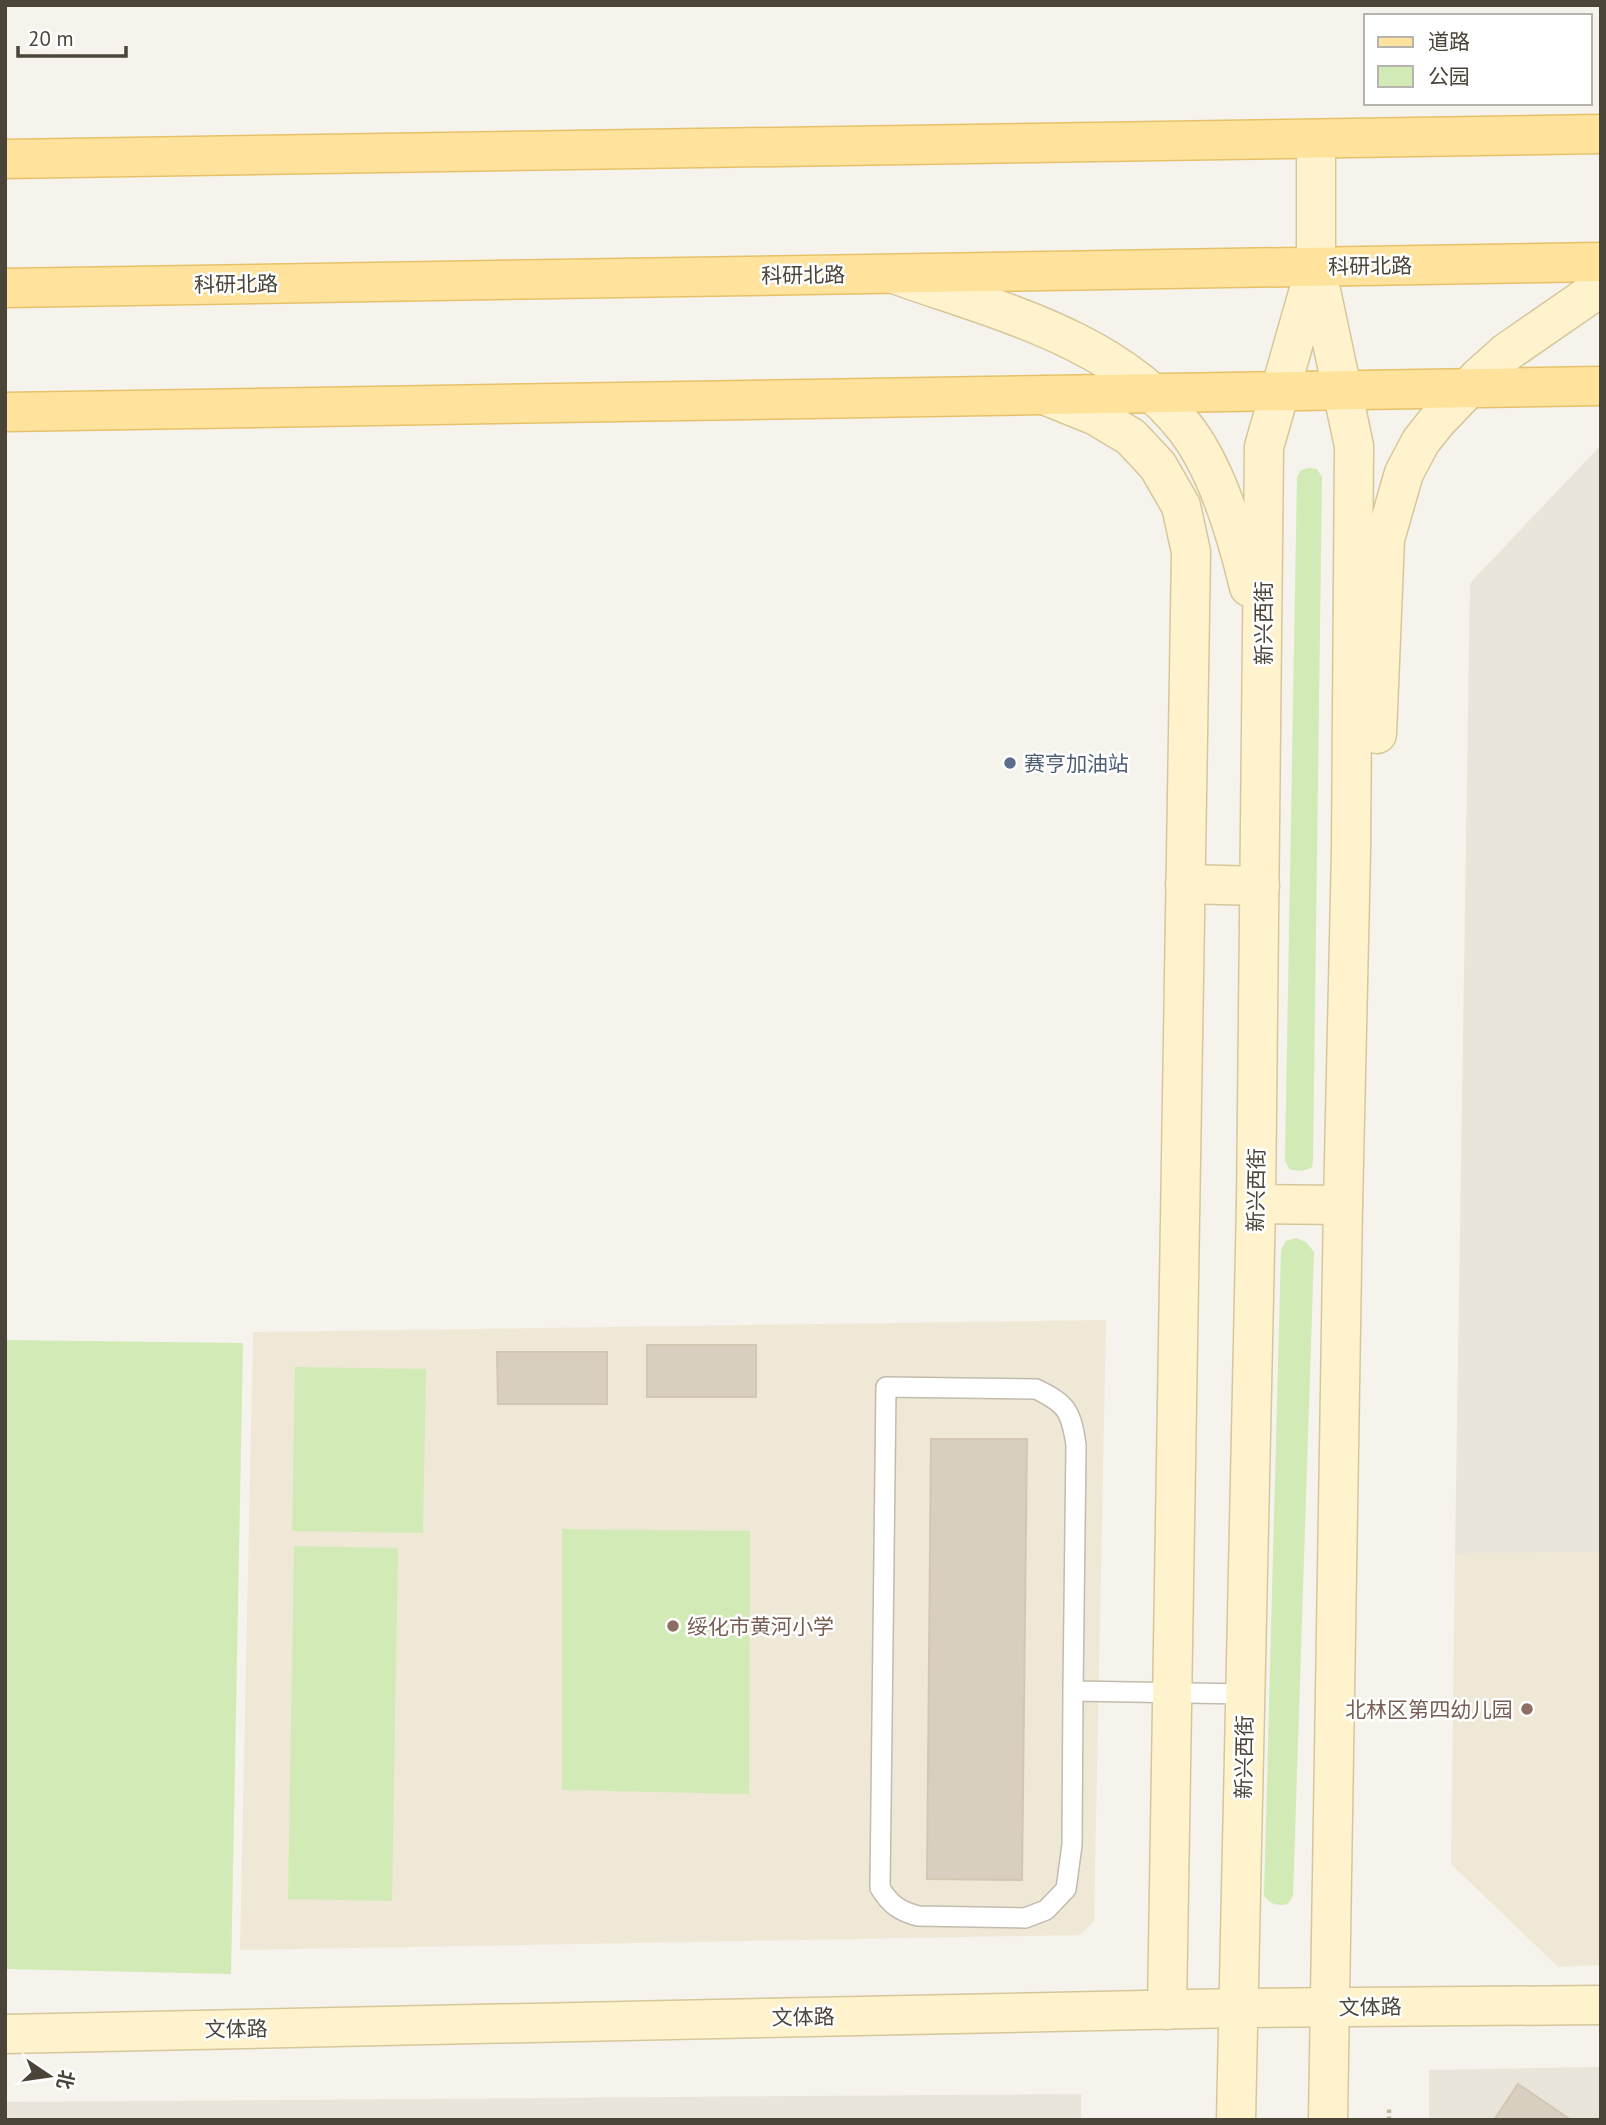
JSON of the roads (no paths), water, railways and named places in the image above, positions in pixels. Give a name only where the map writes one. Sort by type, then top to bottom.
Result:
[{"type":"main road","points":[[5,159],[1601,134]]},
{"type":"main road","name":"新兴西街","points":[[1316,139],[1316,267],[1354,446],[1351,851],[1342,1205],[1328,2120]]},
{"type":"main road","name":"科研北路","points":[[5,288],[1601,262]]},
{"type":"main road","name":"新兴西街","points":[[1236,2120],[1256,1204],[1264,447],[1316,267]]},
{"type":"main road","points":[[892,274],[1077,342],[1116,363],[1152,394],[1187,430],[1213,477],[1237,536],[1263,646]]},
{"type":"main road","points":[[1351,851],[1375,789],[1385,539],[1404,473],[1422,441],[1466,389],[1507,352],[1601,287]]},
{"type":"main road","points":[[5,412],[1601,386]]},
{"type":"main road","points":[[1044,396],[1096,416],[1131,437],[1158,466],[1181,506],[1191,552],[1167,2010]]},
{"type":"main road","points":[[1185,884],[1260,886]]},
{"type":"main road","points":[[1256,1204],[1342,1205]]},
{"type":"main road","name":"文体路","points":[[5,2034],[1238,2008],[1601,2005]]},
{"type":"lane","points":[[886,1387],[1036,1389],[1057,1399],[1072,1419],[1076,1445],[1073,1691],[1072,1845],[1066,1889],[1046,1910],[1025,1918],[918,1916],[901,1912],[888,1902],[880,1888],[886,1387]]},
{"type":"lane","points":[[1073,1691],[1246,1695]]},
{"type":"place","name":"赛亨加油站","points":[[1010,763]]},
{"type":"place","name":"绥化市黄河小学","points":[[673,1626]]},
{"type":"place","name":"北林区第四幼儿园","points":[[1527,1709]]}]
